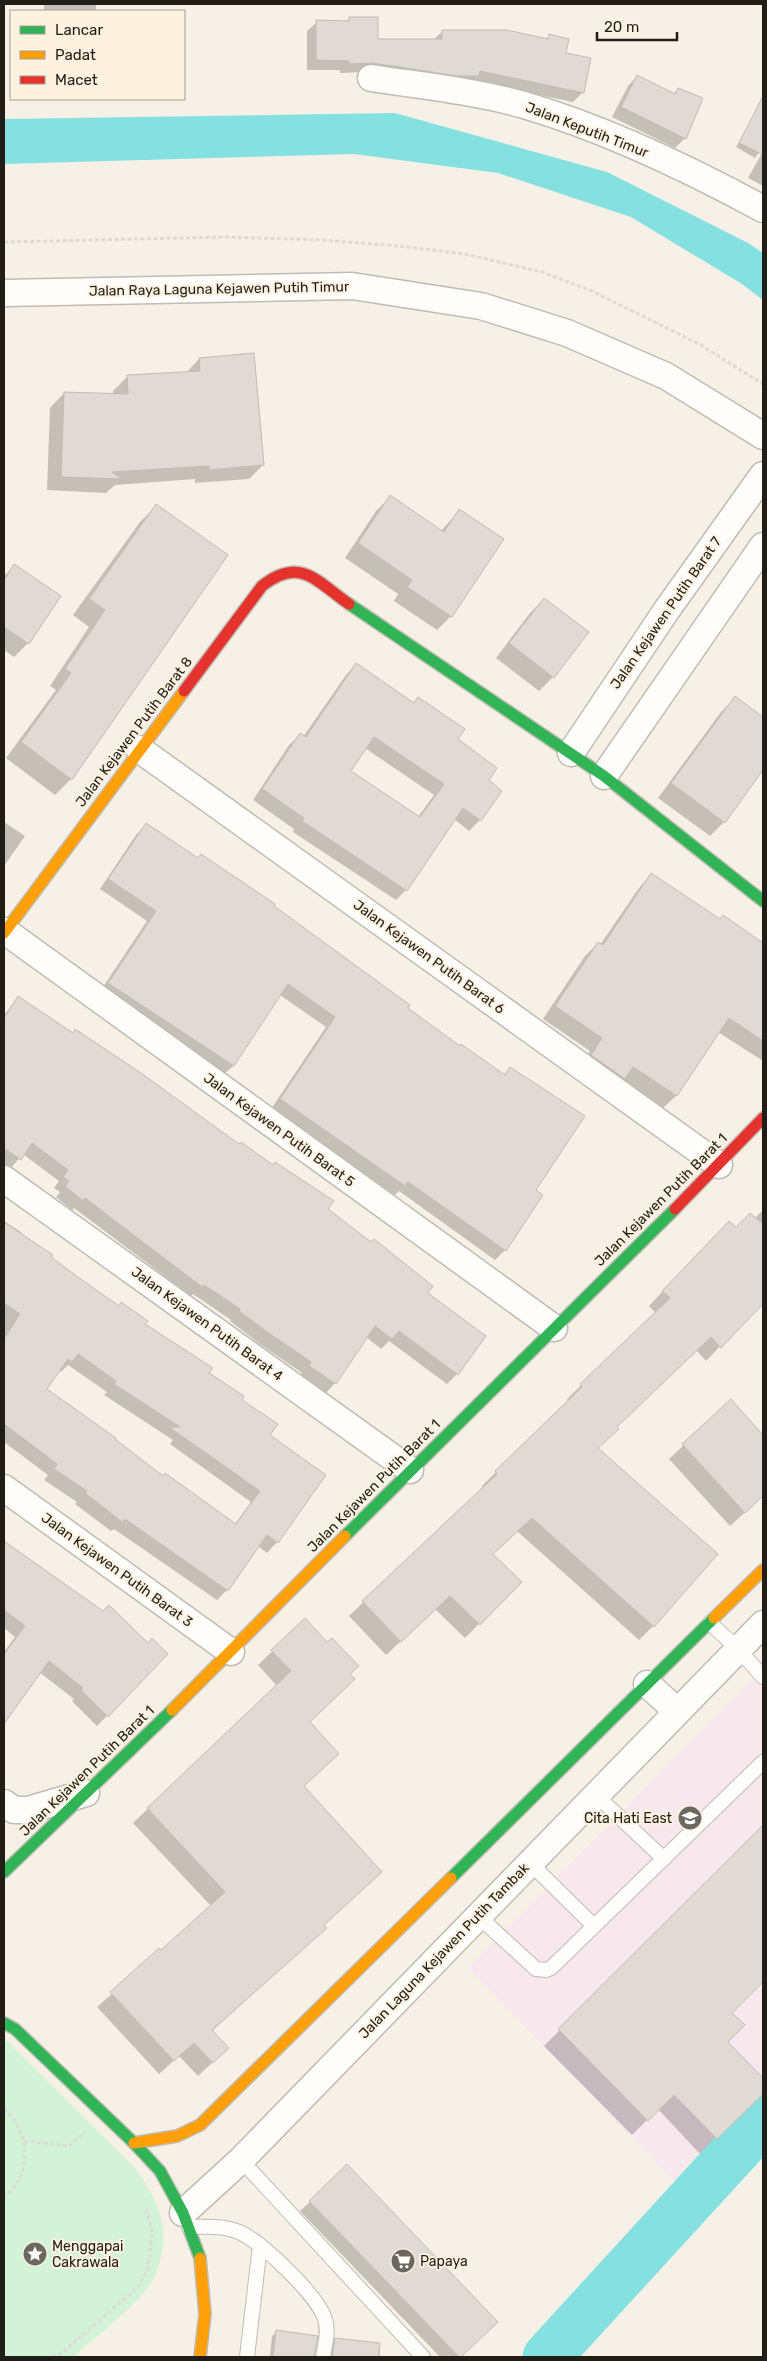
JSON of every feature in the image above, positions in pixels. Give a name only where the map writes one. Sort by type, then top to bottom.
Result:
[{"type":"street","name":"Jalan Keputih Timur","points":[[371,78],[523,105],[630,146],[714,183],[763,209]]},
{"type":"street","name":"Jalan Raya Laguna Kejawen Putih Timur","points":[[4,293],[352,286],[481,306],[567,334],[666,376],[763,436]]},
{"type":"street","name":"Jalan Kejawen Putih Barat 7","points":[[571,753],[666,612],[763,474]]},
{"type":"street","points":[[604,776],[763,546]]},
{"type":"street","name":"Jalan Kejawen Putih Barat 8","points":[[4,932],[262,586],[281,574],[296,570],[302,572],[571,753]]},
{"type":"street","points":[[666,612],[702,634]]},
{"type":"street","name":"Jalan Kejawen Putih Barat 6","points":[[139,749],[719,1165]]},
{"type":"street","points":[[571,753],[604,776],[763,901]]},
{"type":"street","name":"Jalan Kejawen Putih Barat 5","points":[[4,932],[554,1328]]},
{"type":"street","name":"Jalan Kejawen Putih Barat 1","points":[[4,1872],[231,1652],[410,1470],[719,1165],[763,1118]]},
{"type":"street","name":"Jalan Kejawen Putih Barat 4","points":[[4,1179],[410,1470]]},
{"type":"street","name":"Jalan Kejawen Putih Barat 3","points":[[4,1488],[231,1652]]},
{"type":"street","points":[[134,2143],[173,2138],[193,2131],[200,2125],[763,1570]]},
{"type":"street","name":"Jalan Laguna Kejawen Putih Tambak","points":[[186,2220],[241,2160],[478,1915],[763,1624]]},
{"type":"street","points":[[647,1684],[677,1711]]},
{"type":"street","points":[[7,1810],[36,1808],[86,1793]]},
{"type":"street","points":[[4,2023],[15,2029],[134,2143],[160,2171],[186,2220],[201,2262],[205,2314],[200,2357]]},
{"type":"lane","points":[[710,1623],[738,1649],[763,1677]]},
{"type":"lane","points":[[478,1915],[530,1965],[540,1970],[551,1968],[763,1762]]},
{"type":"lane","points":[[596,1795],[664,1859]]},
{"type":"lane","points":[[530,1862],[594,1926]]},
{"type":"lane","points":[[241,2160],[423,2357]]},
{"type":"lane","points":[[186,2220],[230,2229],[250,2238],[260,2245],[310,2294],[320,2307],[327,2327],[324,2357]]},
{"type":"lane","points":[[247,2357],[260,2245]]},
{"type":"path","points":[[4,2109],[17,2124],[24,2141],[25,2161],[19,2179],[4,2197]]},
{"type":"path","points":[[24,2141],[69,2146],[104,2115]]},
{"type":"path","points":[[80,2125],[92,2138]]},
{"type":"path","points":[[52,2357],[62,2353],[138,2287],[147,2270],[152,2231],[146,2207],[142,2200]]},
{"type":"shaded area","name":"Cita Hati East","points":[[763,1668],[763,2102],[678,2185],[468,1968]]},
{"type":"green space","points":[[4,2038],[135,2168],[152,2194],[162,2221],[163,2249],[159,2264],[148,2288],[129,2309],[73,2357],[4,2357]]},
{"type":"water","points":[[395,113],[607,172],[748,243],[763,253],[763,300],[742,284],[631,217],[498,173],[354,154],[4,164],[4,119]]},
{"type":"building","points":[[349,17],[378,17],[378,39],[442,39],[442,30],[507,30],[548,39],[549,34],[569,39],[566,53],[591,58],[584,93],[480,71],[479,76],[457,76],[373,63],[349,64],[349,61],[316,60],[316,20],[349,21]]},
{"type":"building","points":[[637,75],[675,94],[678,88],[703,98],[686,139],[621,107]]},
{"type":"building","points":[[763,96],[763,155],[739,143]]},
{"type":"building","points":[[254,353],[264,465],[209,470],[209,466],[112,472],[122,479],[61,477],[64,392],[128,394],[127,375],[200,371],[199,358]]},
{"type":"building","points":[[390,495],[444,532],[459,509],[504,539],[452,617],[407,587],[412,580],[358,543]]},
{"type":"building","points":[[156,504],[228,555],[72,780],[21,742],[71,673],[65,669],[105,610],[89,599]]},
{"type":"building","points":[[14,564],[61,596],[29,644],[4,627],[4,580]]},
{"type":"building","points":[[544,598],[589,632],[554,678],[509,643]]},
{"type":"building","points":[[356,663],[414,703],[418,697],[465,729],[458,739],[497,768],[489,780],[502,791],[481,821],[463,808],[407,891],[302,821],[304,818],[262,789],[300,733],[306,737]],"holes":[[[374,737],[444,784],[420,817],[351,771]]]},
{"type":"building","points":[[735,696],[763,717],[763,770],[725,823],[671,783]]},
{"type":"building","points":[[146,823],[198,858],[201,854],[275,904],[274,906],[410,1005],[408,1008],[460,1046],[461,1044],[505,1075],[510,1067],[585,1116],[536,1190],[543,1195],[506,1251],[408,1182],[405,1186],[280,1099],[335,1017],[288,984],[234,1066],[108,983],[156,911],[108,879]]},
{"type":"building","points":[[651,873],[720,919],[723,915],[763,943],[763,1041],[729,1018],[677,1096],[633,1067],[625,1079],[591,1055],[602,1038],[555,1006],[598,942],[603,945]]},
{"type":"building","points":[[18,996],[73,1033],[75,1029],[141,1073],[239,1144],[241,1142],[273,1165],[275,1162],[334,1201],[328,1209],[371,1242],[374,1239],[433,1286],[428,1293],[486,1336],[458,1375],[399,1331],[392,1339],[375,1326],[336,1384],[309,1366],[311,1362],[239,1311],[240,1309],[204,1285],[202,1287],[85,1198],[83,1201],[65,1186],[69,1181],[63,1177],[68,1170],[32,1143],[21,1160],[4,1148],[4,1018]]},
{"type":"building","points":[[750,1213],[763,1224],[763,1304],[721,1348],[711,1337],[617,1427],[619,1429],[598,1448],[718,1554],[654,1627],[532,1518],[493,1554],[522,1582],[480,1625],[450,1596],[401,1642],[362,1601],[497,1474],[495,1471],[582,1387],[580,1384],[670,1298],[662,1291],[729,1221],[736,1227]]},
{"type":"building","points":[[4,1222],[53,1255],[51,1257],[119,1306],[121,1302],[148,1321],[145,1324],[213,1368],[209,1373],[244,1396],[242,1400],[278,1424],[270,1435],[326,1475],[278,1543],[267,1535],[228,1591],[125,1519],[122,1522],[85,1493],[87,1491],[54,1469],[57,1464],[4,1424],[4,1339],[20,1314],[4,1303]],"holes":[[[78,1354],[116,1381],[114,1384],[180,1427],[169,1427],[260,1491],[236,1524],[165,1473],[163,1476],[116,1438],[47,1389],[68,1359],[72,1362]]]},
{"type":"building","points":[[731,1399],[763,1435],[763,1496],[745,1513],[682,1444]]},
{"type":"building","points":[[4,1541],[103,1611],[109,1605],[148,1643],[152,1638],[168,1654],[108,1717],[81,1690],[83,1688],[49,1661],[4,1724],[4,1654],[25,1626],[4,1610]]},
{"type":"building","points":[[305,1618],[327,1642],[332,1638],[359,1666],[350,1674],[355,1679],[310,1722],[339,1754],[304,1786],[382,1872],[324,1925],[327,1928],[212,2030],[229,2048],[213,2063],[194,2043],[174,2061],[110,1992],[159,1948],[161,1950],[225,1892],[147,1808],[291,1671],[271,1650]]},
{"type":"building","points":[[763,1825],[763,1982],[732,2013],[745,2025],[728,2042],[763,2078],[763,2094],[717,2139],[674,2095],[648,2121],[558,2029]]},
{"type":"building","name":"Papaya","points":[[347,2164],[498,2322],[461,2357],[309,2201]]},
{"type":"building","points":[[276,2330],[318,2336],[314,2357],[273,2357]]},
{"type":"building","points":[[335,2338],[380,2343],[379,2357],[332,2357]]},
{"type":"waterway","points":[[547,2357],[763,2121]]},
{"type":"traffic: fast","points":[[349,604],[604,776],[763,901]]},
{"type":"traffic: fast","points":[[345,1536],[675,1209]]},
{"type":"traffic: fast","points":[[451,1878],[714,1618]]},
{"type":"traffic: fast","points":[[4,1872],[172,1710]]},
{"type":"traffic: fast","points":[[4,2023],[15,2029],[134,2143],[160,2171],[183,2213],[200,2258]]},
{"type":"traffic: slow","points":[[4,933],[184,691]]},
{"type":"traffic: slow","points":[[172,1710],[345,1536]]},
{"type":"traffic: slow","points":[[714,1618],[763,1570]]},
{"type":"traffic: slow","points":[[134,2143],[177,2136],[200,2125],[451,1878]]},
{"type":"traffic: slow","points":[[200,2258],[205,2314],[200,2357]]},
{"type":"traffic: jam","points":[[184,691],[262,586],[275,577],[298,572],[307,575],[317,580],[349,604]]},
{"type":"traffic: jam","points":[[675,1209],[763,1118]]},
{"type":"place","name":"Cita Hati East","points":[[690,1818]]},
{"type":"place","name":"Menggapai Cakrawala","points":[[35,2254]]},
{"type":"place","name":"Papaya","points":[[403,2261]]}]
